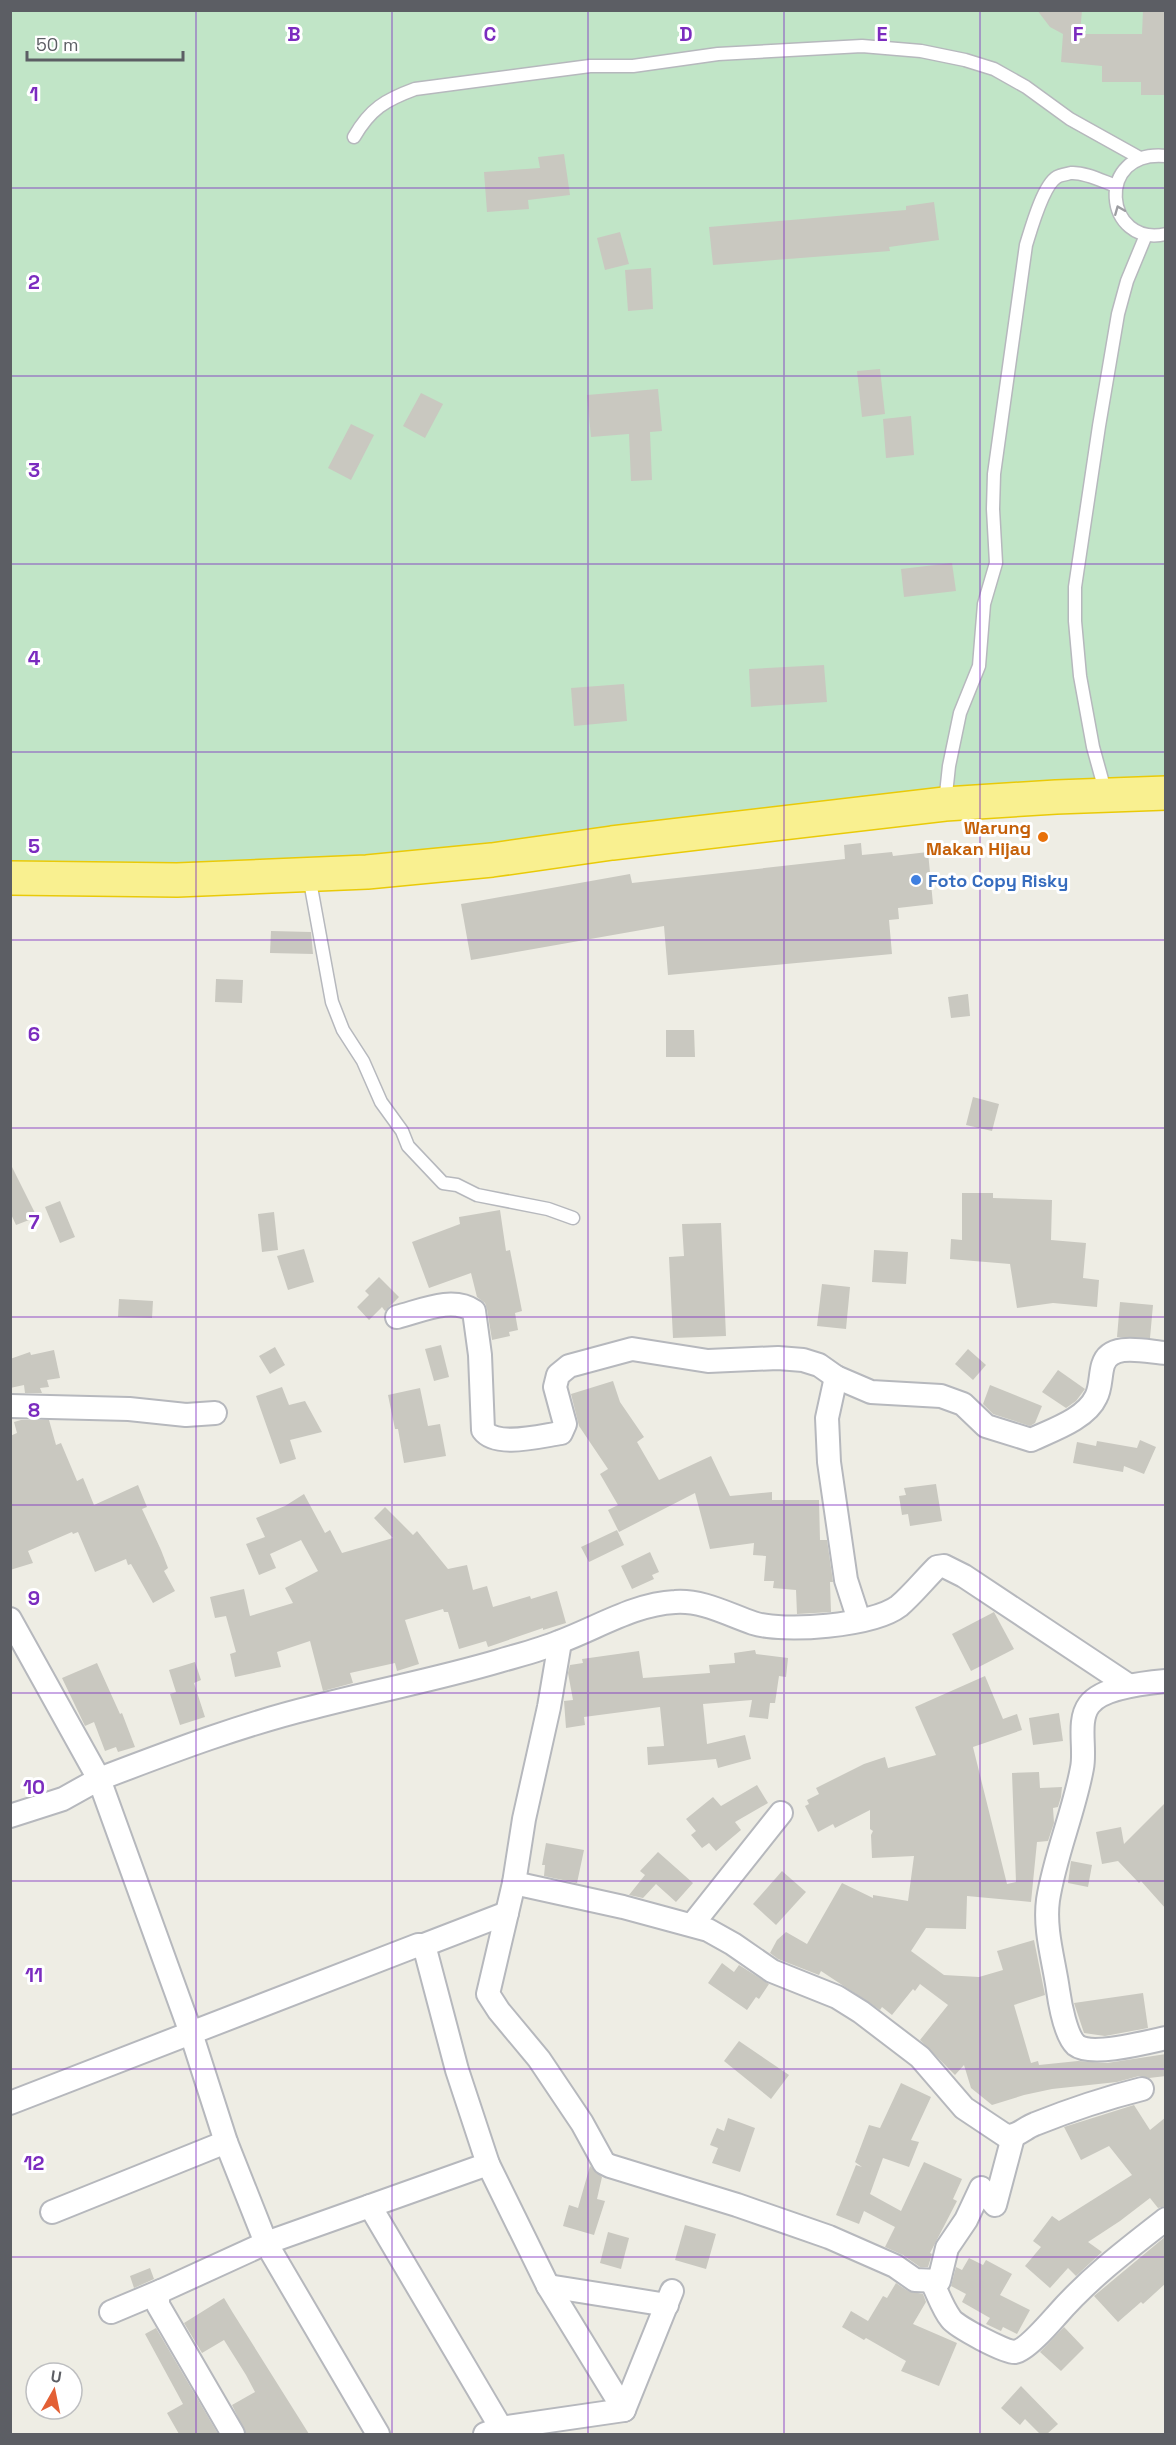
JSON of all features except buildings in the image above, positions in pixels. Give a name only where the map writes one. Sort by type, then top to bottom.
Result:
[{"type":"highway","points":[[10,878],[177,880],[309,876],[492,860],[612,843],[945,804],[1166,793]]},
{"type":"street","points":[[397,1317],[453,1304],[465,1305],[474,1311],[480,1355],[483,1430],[487,1436],[495,1440],[561,1433],[565,1424],[555,1387],[558,1375],[569,1366],[632,1349],[708,1361],[778,1358],[803,1360],[819,1365],[836,1377],[871,1392],[941,1396],[963,1404],[986,1426],[1031,1440],[1083,1413],[1096,1397],[1103,1362],[1109,1355],[1121,1350],[1166,1353]]},
{"type":"street","points":[[836,1377],[827,1418],[829,1462],[846,1580],[859,1620]]},
{"type":"street","points":[[10,1406],[129,1409],[186,1415],[215,1413]]},
{"type":"street","points":[[10,1816],[63,1799],[99,1779],[206,1738],[314,1706],[489,1664],[560,1642],[616,1618],[652,1606],[676,1602],[700,1604],[756,1624],[775,1627],[832,1625],[879,1617],[898,1607],[937,1568],[944,1566],[964,1576],[1128,1685]]},
{"type":"street","points":[[10,1619],[99,1779],[191,2032],[226,2142],[267,2243],[378,2434]]},
{"type":"street","points":[[560,1642],[549,1707],[524,1819],[514,1883],[488,1994],[499,2011],[539,2059],[582,2123],[604,2163],[829,2237],[895,2266],[915,2280],[932,2282],[939,2281],[947,2248],[966,2220],[981,2188],[995,2205],[1013,2137]]},
{"type":"street","points":[[1166,1681],[1128,1685],[1093,1701],[1088,1706],[1083,1718],[1083,1762],[1076,1800],[1060,1851],[1048,1902],[1050,1950],[1061,2010],[1074,2044],[1080,2048],[1107,2050],[1166,2038]]},
{"type":"street","points":[[692,1925],[781,1813]]},
{"type":"street","points":[[514,1883],[708,1930],[772,1971],[837,1997],[861,2012],[920,2057],[964,2108],[999,2134],[1013,2137],[1033,2125],[1106,2098],[1142,2089]]},
{"type":"street","points":[[10,2103],[418,1945],[424,1945],[507,1913]]},
{"type":"street","points":[[424,1945],[457,2070],[488,2164],[548,2286],[624,2410]]},
{"type":"street","points":[[52,2212],[226,2142]]},
{"type":"street","points":[[111,2312],[267,2243],[488,2164]]},
{"type":"street","points":[[370,2206],[493,2431],[624,2410]]},
{"type":"street","points":[[932,2282],[951,2320],[1003,2351],[1012,2353],[1019,2351],[1044,2329],[1076,2293],[1110,2262],[1166,2219]]},
{"type":"street","points":[[548,2286],[670,2298],[624,2410]]},
{"type":"street","points":[[161,2291],[158,2305],[233,2434]]},
{"type":"lane","points":[[354,137],[365,118],[388,99],[415,89],[590,66],[633,66],[718,54],[862,46],[921,51],[994,69],[1026,87],[1070,119],[1140,158]]},
{"type":"lane","points":[[1166,156],[1152,155],[1140,158],[1121,174],[1116,186],[1115,199],[1118,211],[1134,230],[1146,235],[1166,234]]},
{"type":"lane","points":[[945,804],[949,766],[960,713],[979,666],[984,604],[996,563],[994,474],[1026,245],[1050,184],[1057,177],[1072,173],[1079,174],[1116,186]]},
{"type":"lane","points":[[1106,795],[1093,747],[1080,676],[1075,621],[1076,587],[1118,314],[1127,281],[1146,235]]},
{"type":"lane","points":[[309,876],[332,1002],[343,1030],[363,1061],[381,1102],[402,1131],[408,1146],[443,1183],[457,1185],[477,1195],[548,1209],[573,1218]]},
{"type":"green space","points":[[11,11],[1165,11],[1165,786],[363,859],[11,868]]},
{"type":"place","name":"Warung Makan Hijau","points":[[1043,837]]},
{"type":"place","name":"Foto Copy Risky","points":[[916,880]]}]
